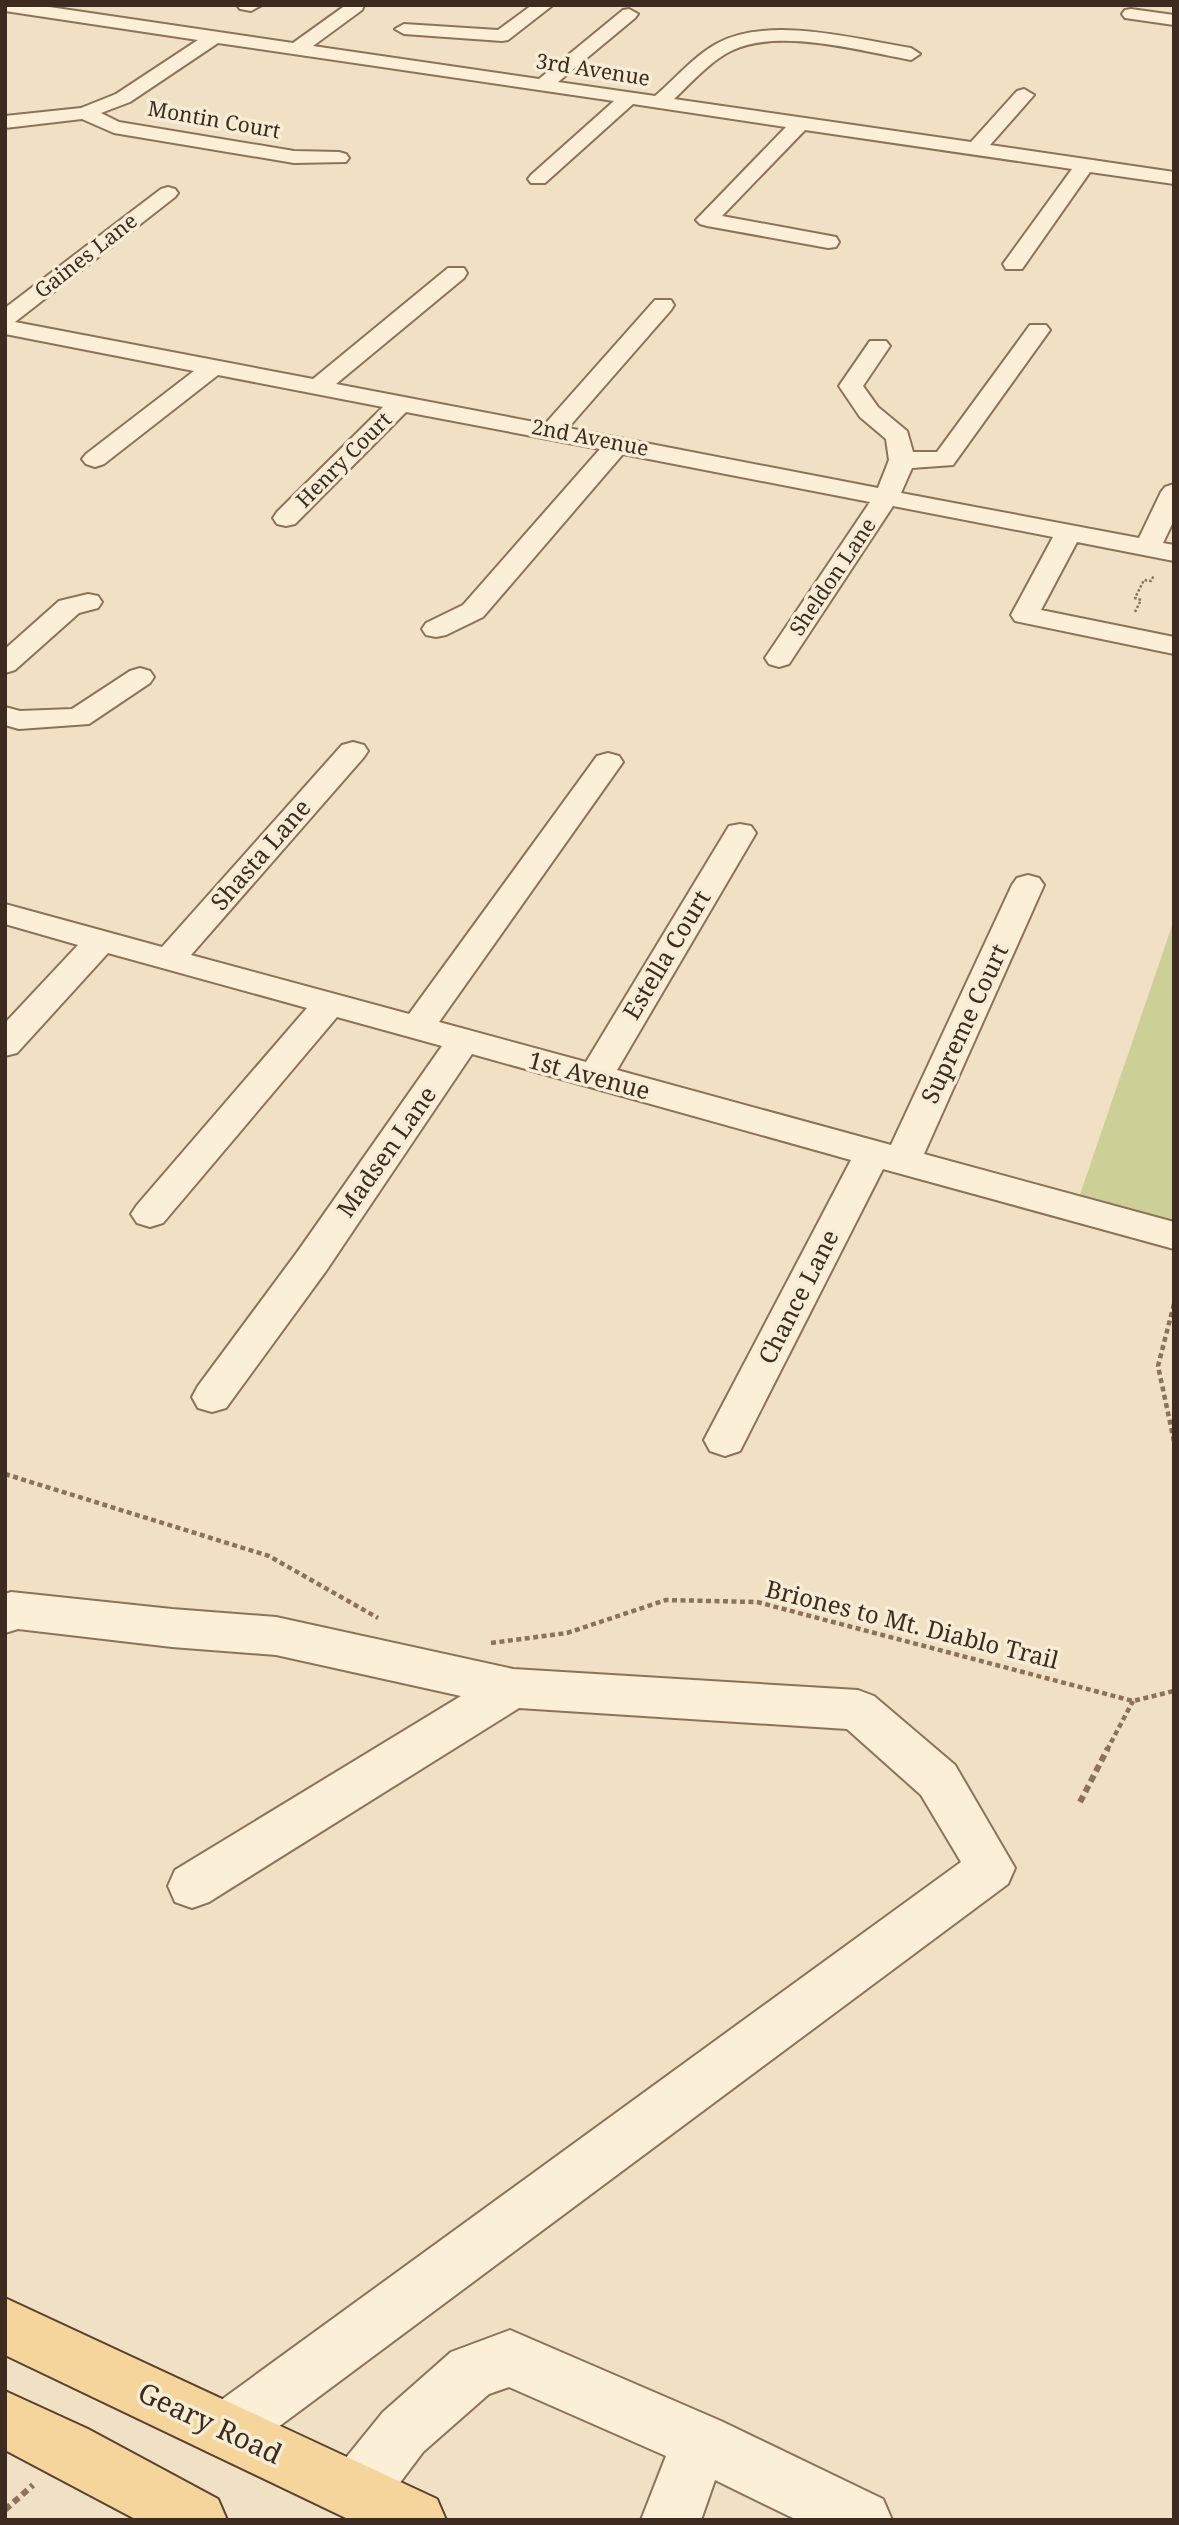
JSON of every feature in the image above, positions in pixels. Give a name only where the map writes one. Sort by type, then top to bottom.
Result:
[{"type":"main road","name":"Geary Road","points":[[5,2326],[416,2520]]},
{"type":"main road","points":[[5,2420],[197,2520]]},
{"type":"street","points":[[26,26],[100,5]]},
{"type":"street","points":[[393,37],[502,36],[544,5]]},
{"type":"street","points":[[297,49],[356,6]]},
{"type":"street","name":"3rd Avenue","points":[[7,7],[1174,178]]},
{"type":"street","points":[[365,58],[427,13]]},
{"type":"street","points":[[1130,13],[1174,20]]},
{"type":"street","points":[[170,30],[196,15]]},
{"type":"street","points":[[543,85],[629,15]]},
{"type":"street","points":[[658,103],[724,47],[744,39],[768,36],[815,39],[911,54]]},
{"type":"street","points":[[8,118],[85,113],[123,98],[214,37]]},
{"type":"street","points":[[976,149],[1024,95]]},
{"type":"street","points":[[538,179],[629,98]]},
{"type":"street","name":"Montin Court","points":[[85,113],[114,127],[294,157],[339,158]]},
{"type":"street","points":[[800,124],[707,220],[828,242]]},
{"type":"street","points":[[1014,264],[1084,166]]},
{"type":"street","name":"Gaines Lane","points":[[5,345],[12,325],[168,193]]},
{"type":"street","points":[[319,386],[456,273]]},
{"type":"street","points":[[552,431],[663,305]]},
{"type":"street","name":"2nd Avenue","points":[[12,325],[1174,553]]},
{"type":"street","points":[[878,346],[851,386],[869,412],[898,436],[902,460],[944,460],[1038,330]]},
{"type":"street","points":[[95,459],[215,366]]},
{"type":"street","name":"Henry Court","points":[[286,518],[402,402]]},
{"type":"street","points":[[436,629],[473,611],[618,444]]},
{"type":"street","name":"Sheldon Lane","points":[[779,658],[887,496],[902,460]]},
{"type":"street","points":[[1147,548],[1174,492]]},
{"type":"street","points":[[1069,532],[1026,615],[1174,646]]},
{"type":"street","points":[[5,663],[69,607],[88,602]]},
{"type":"street","points":[[5,716],[19,720],[79,718],[140,677]]},
{"type":"street","name":"Shasta Lane","points":[[169,960],[353,751]]},
{"type":"street","points":[[416,1029],[608,762]]},
{"type":"street","name":"Estella Court","points":[[595,1077],[740,833]]},
{"type":"street","name":"Supreme Court","points":[[887,1158],[1028,885]]},
{"type":"street","name":"1st Avenue","points":[[5,914],[1174,1236]]},
{"type":"street","points":[[5,1045],[101,940]]},
{"type":"street","points":[[150,1214],[328,1004]]},
{"type":"street","name":"Madsen Lane","points":[[212,1397],[312,1261],[463,1042]]},
{"type":"street","name":"Chance Lane","points":[[725,1440],[887,1158]]},
{"type":"street","points":[[5,1615],[11,1610],[172,1628],[276,1636],[513,1688],[858,1710],[938,1780],[991,1868],[226,2431]]},
{"type":"street","points":[[192,1886],[513,1688]]},
{"type":"street","points":[[357,2491],[403,2432],[471,2372],[510,2358],[700,2442],[862,2520]]},
{"type":"street","points":[[671,2520],[700,2442]]},
{"type":"path","points":[[1174,1304],[1158,1366],[1174,1441]]},
{"type":"path","points":[[5,1474],[269,1556],[382,1621]]},
{"type":"path","name":"Briones to Mt. Diablo Trail","points":[[488,1644],[567,1633],[666,1600],[757,1602],[1133,1701],[1174,1691]]},
{"type":"path","points":[[1080,1802],[1133,1701]]},
{"type":"green space","points":[[1174,920],[1174,1236],[1075,1209]]}]
